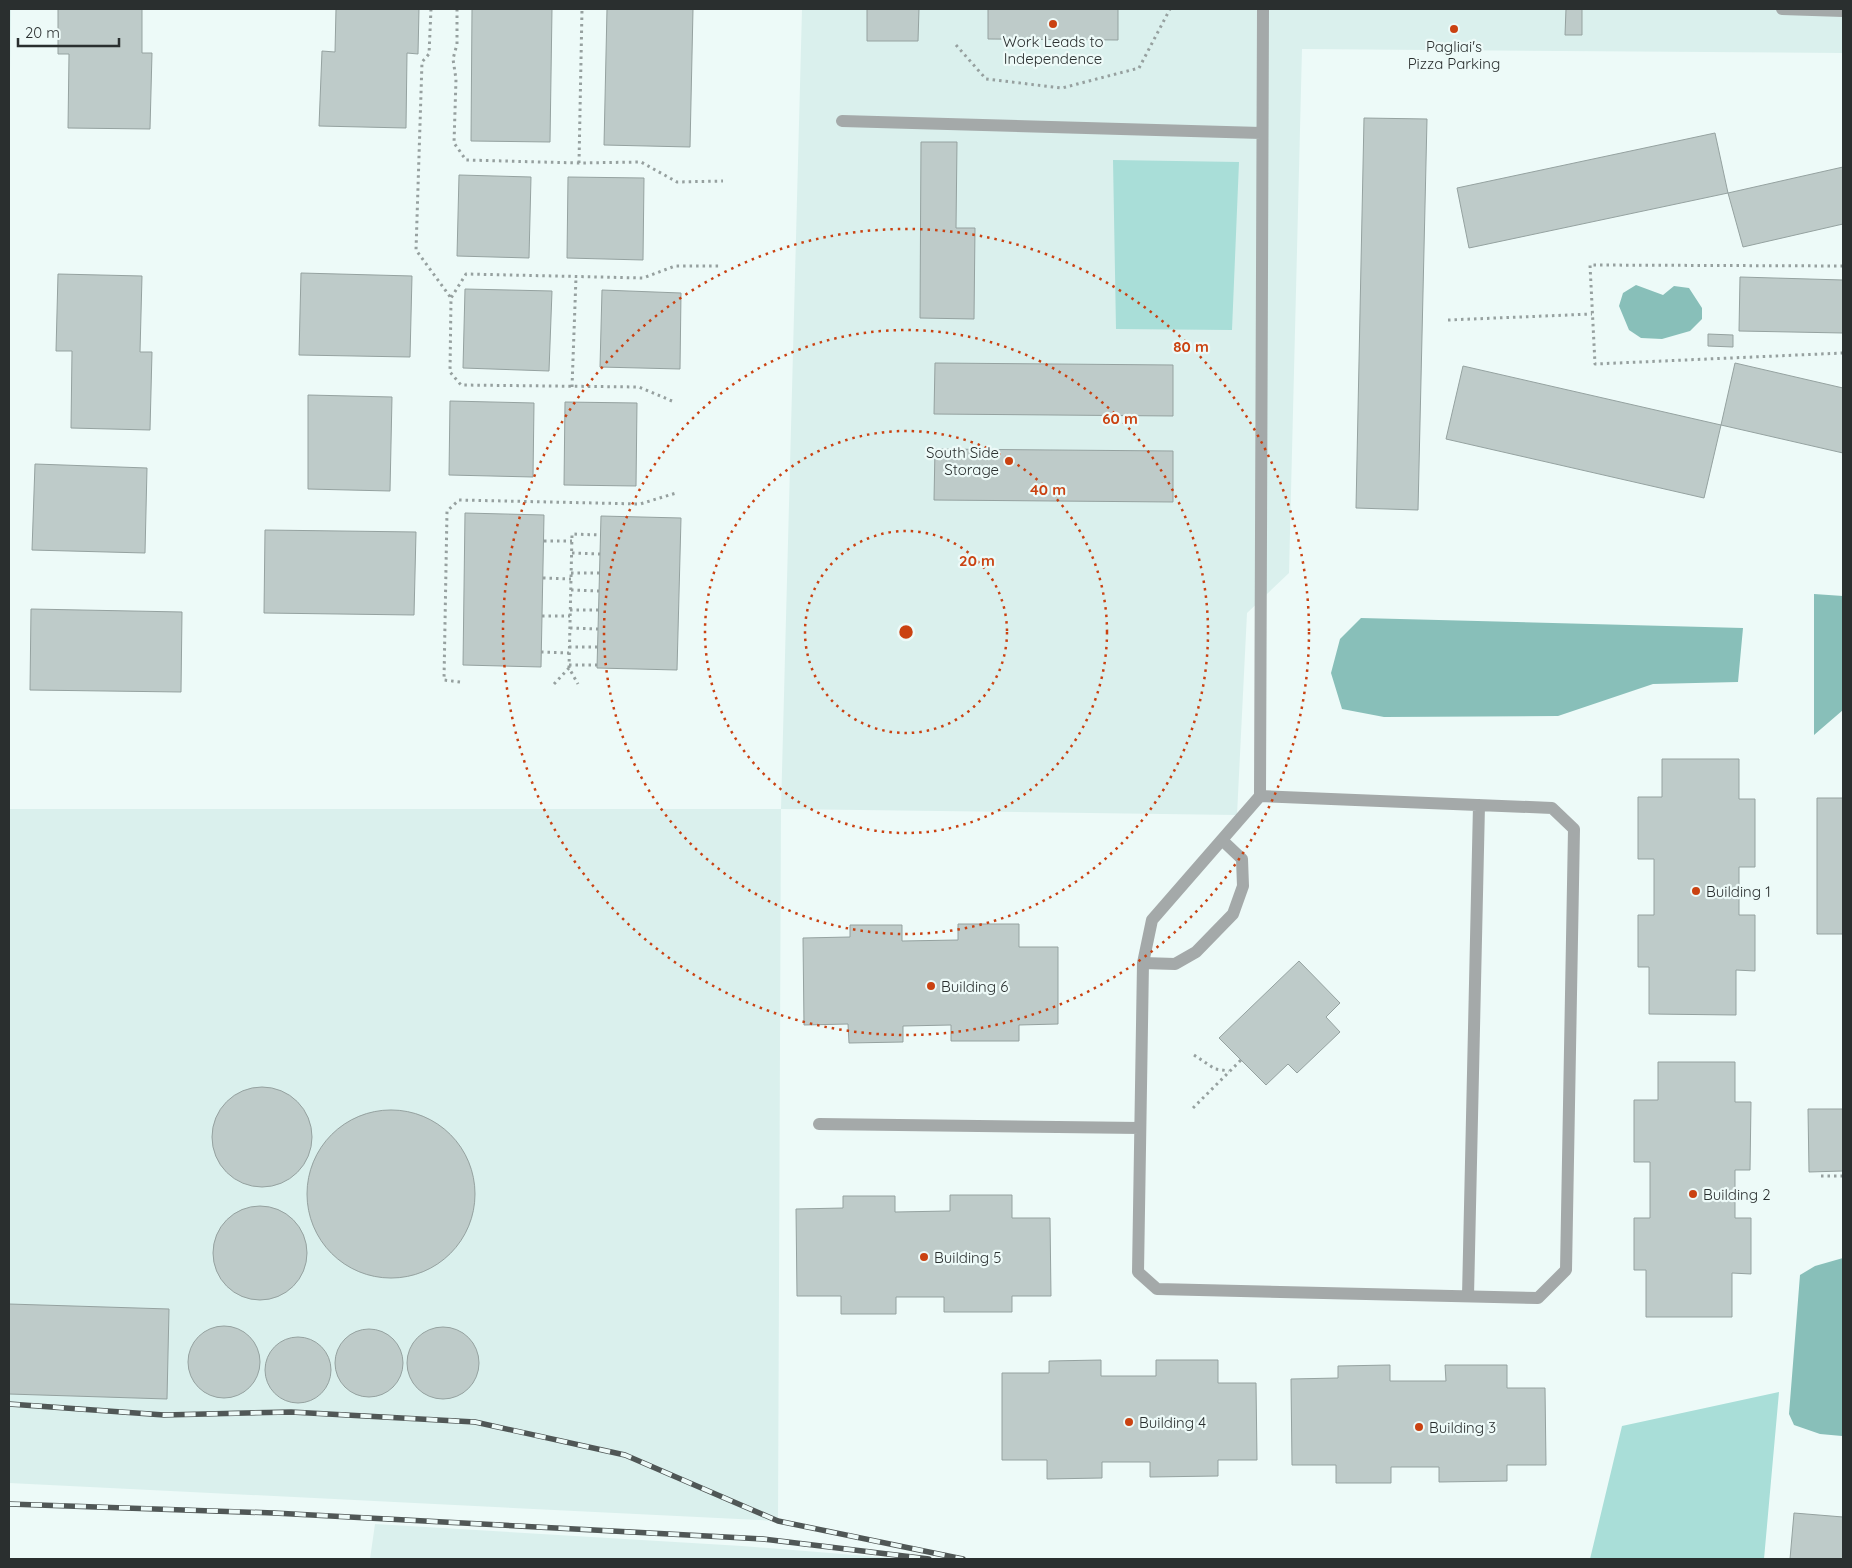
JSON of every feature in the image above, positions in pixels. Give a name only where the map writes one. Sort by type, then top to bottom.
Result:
[{"type":"lane","points":[[1260,796],[1552,808],[1574,829],[1566,1270],[1538,1298],[1157,1289],[1138,1272],[1143,963],[1152,920],[1260,796],[1261,133],[1263,9]]},
{"type":"lane","points":[[1782,9],[1843,11]]},
{"type":"lane","points":[[842,121],[1261,133]]},
{"type":"lane","points":[[1468,1296],[1480,804]]},
{"type":"lane","points":[[1143,963],[1175,964],[1196,952],[1233,914],[1243,886],[1242,859],[1222,840]]},
{"type":"lane","points":[[819,1124],[1140,1128]]},
{"type":"path","points":[[431,9],[429,54],[422,62],[416,250],[451,298]]},
{"type":"path","points":[[457,9],[457,44],[452,59],[456,79],[454,143],[466,160],[579,163],[641,162],[677,182],[723,181]]},
{"type":"path","points":[[579,163],[582,9]]},
{"type":"path","points":[[956,45],[986,79],[1062,88],[1139,68],[1170,9]]},
{"type":"path","points":[[1843,266],[1590,265],[1595,364],[1843,353]]},
{"type":"path","points":[[672,401],[639,387],[462,385],[450,372],[451,298],[466,274],[643,278],[675,266],[720,266]]},
{"type":"path","points":[[572,386],[576,276]]},
{"type":"path","points":[[1448,320],[1592,314]]},
{"type":"path","points":[[460,682],[444,680],[447,511],[459,500],[640,504],[676,493]]},
{"type":"path","points":[[578,684],[569,667],[572,534],[600,535]]},
{"type":"path","points":[[544,541],[572,541]]},
{"type":"path","points":[[572,553],[600,554]]},
{"type":"path","points":[[571,573],[600,573]]},
{"type":"path","points":[[543,578],[571,579]]},
{"type":"path","points":[[570,590],[599,591]]},
{"type":"path","points":[[570,610],[598,610]]},
{"type":"path","points":[[542,616],[570,616]]},
{"type":"path","points":[[570,628],[598,629]]},
{"type":"path","points":[[569,646],[597,647]]},
{"type":"path","points":[[542,652],[569,653]]},
{"type":"path","points":[[554,684],[569,667],[597,666]]},
{"type":"path","points":[[1194,1055],[1216,1069],[1230,1071]]},
{"type":"path","points":[[1193,1108],[1241,1060]]},
{"type":"path","points":[[1821,1176],[1843,1176]]},
{"type":"shaded area","points":[[9,9],[11,9],[9,135]]},
{"type":"shaded area","points":[[802,9],[1843,9],[1843,53],[1302,49],[1289,573],[1247,613],[1237,815],[781,809]]},
{"type":"shaded area","points":[[1113,160],[1239,162],[1232,330],[1116,329]]},
{"type":"shaded area","points":[[1636,285],[1663,295],[1674,286],[1689,288],[1702,308],[1702,319],[1690,331],[1662,339],[1641,338],[1629,330],[1619,306],[1623,293]]},
{"type":"shaded area","points":[[1814,594],[1843,596],[1843,710],[1814,735]]},
{"type":"shaded area","points":[[1361,618],[1743,628],[1738,682],[1653,684],[1558,716],[1384,717],[1342,709],[1331,673],[1340,639]]},
{"type":"shaded area","points":[[9,809],[781,809],[778,1521],[9,1483]]},
{"type":"shaded area","points":[[1843,1258],[1842,1436],[1820,1434],[1794,1425],[1789,1414],[1800,1275],[1815,1266]]},
{"type":"shaded area","points":[[1779,1392],[1764,1559],[1590,1559],[1622,1426]]},
{"type":"shaded area","points":[[375,1524],[742,1546],[904,1559],[370,1559]]},
{"type":"building","points":[[58,9],[142,9],[142,53],[152,53],[150,129],[68,128],[69,54],[58,54]]},
{"type":"building","points":[[336,9],[419,9],[418,54],[407,53],[406,128],[319,126],[322,51],[335,52]]},
{"type":"building","points":[[472,9],[552,9],[550,142],[471,141]]},
{"type":"building","points":[[607,9],[693,9],[690,147],[604,145]]},
{"type":"building","points":[[867,9],[919,9],[918,41],[867,41]]},
{"type":"building","name":"Work Leads to Independence","points":[[988,9],[1118,9],[1118,40],[988,39]]},
{"type":"building","points":[[1566,9],[1582,9],[1582,35],[1565,35]]},
{"type":"building","points":[[1364,118],[1427,119],[1418,510],[1356,508]]},
{"type":"building","points":[[1715,133],[1728,193],[1469,248],[1457,188]]},
{"type":"building","points":[[921,142],[957,142],[956,228],[975,228],[974,319],[920,318]]},
{"type":"building","points":[[1843,167],[1843,224],[1743,247],[1728,193]]},
{"type":"building","points":[[459,175],[531,177],[529,258],[457,256]]},
{"type":"building","points":[[568,177],[644,178],[643,260],[567,258]]},
{"type":"building","points":[[301,273],[412,276],[410,357],[299,355]]},
{"type":"building","points":[[58,274],[142,276],[140,352],[152,352],[150,430],[71,428],[72,351],[56,351]]},
{"type":"building","points":[[1740,277],[1843,280],[1843,333],[1739,331]]},
{"type":"building","points":[[465,289],[552,291],[549,371],[463,368]]},
{"type":"building","points":[[602,290],[681,293],[680,369],[600,367]]},
{"type":"building","points":[[1708,334],[1733,335],[1733,347],[1708,346]]},
{"type":"building","points":[[935,363],[1173,365],[1173,416],[934,414]]},
{"type":"building","points":[[1735,363],[1843,388],[1843,453],[1721,425]]},
{"type":"building","points":[[1463,366],[1721,425],[1704,498],[1446,439]]},
{"type":"building","points":[[308,395],[392,397],[390,491],[308,489]]},
{"type":"building","points":[[450,401],[534,403],[533,477],[449,475]]},
{"type":"building","points":[[565,402],[637,403],[636,486],[564,485]]},
{"type":"building","points":[[935,449],[1173,451],[1173,502],[934,500]]},
{"type":"building","points":[[35,464],[147,468],[145,553],[32,550]]},
{"type":"building","points":[[465,513],[544,515],[541,667],[463,665]]},
{"type":"building","points":[[601,516],[681,518],[677,670],[597,668]]},
{"type":"building","points":[[265,530],[416,532],[414,615],[264,613]]},
{"type":"building","points":[[31,609],[182,612],[181,692],[30,690]]},
{"type":"building","name":"Building 1","points":[[1662,759],[1739,759],[1739,799],[1755,799],[1755,867],[1739,867],[1739,915],[1755,915],[1755,971],[1736,970],[1736,1015],[1649,1014],[1649,967],[1638,967],[1638,915],[1654,915],[1654,859],[1638,859],[1638,797],[1662,797]]},
{"type":"building","points":[[1817,798],[1843,798],[1843,934],[1817,934]]},
{"type":"building","name":"Building 6","points":[[958,924],[1019,924],[1019,947],[1058,947],[1058,1024],[1019,1025],[1019,1041],[951,1041],[951,1025],[903,1026],[903,1042],[849,1043],[848,1024],[804,1025],[803,938],[850,937],[850,925],[902,925],[902,941],[958,940]]},
{"type":"building","points":[[1299,961],[1340,1003],[1326,1017],[1340,1032],[1297,1073],[1288,1064],[1266,1085],[1219,1038]]},
{"type":"building","name":"Building 2","points":[[1658,1062],[1735,1062],[1735,1102],[1751,1102],[1750,1170],[1735,1170],[1735,1218],[1751,1218],[1751,1274],[1732,1273],[1732,1317],[1646,1317],[1646,1270],[1634,1270],[1634,1218],[1650,1218],[1650,1162],[1634,1162],[1634,1100],[1658,1100]]},
{"type":"building","points":[[262,1087],[272,1088],[290,1095],[304,1109],[311,1127],[311,1147],[304,1165],[290,1179],[272,1186],[262,1187],[252,1186],[234,1179],[220,1165],[213,1147],[212,1137],[213,1127],[220,1109],[234,1095],[252,1088]]},
{"type":"building","points":[[1808,1109],[1843,1109],[1843,1171],[1809,1172]]},
{"type":"building","points":[[391,1110],[415,1114],[430,1120],[444,1129],[456,1141],[465,1155],[471,1170],[475,1194],[471,1218],[465,1233],[456,1247],[444,1259],[430,1268],[415,1274],[391,1278],[367,1274],[352,1268],[338,1259],[326,1247],[317,1233],[311,1218],[307,1194],[311,1170],[317,1155],[326,1141],[338,1129],[352,1120],[367,1114]]},
{"type":"building","name":"Building 5","points":[[950,1195],[1012,1195],[1012,1218],[1050,1218],[1051,1296],[1012,1296],[1012,1312],[944,1312],[944,1297],[896,1297],[896,1314],[841,1314],[841,1296],[797,1296],[796,1209],[843,1208],[843,1196],[895,1196],[895,1212],[950,1211]]},
{"type":"building","points":[[260,1206],[278,1209],[293,1220],[304,1235],[307,1253],[304,1271],[293,1286],[278,1297],[260,1300],[242,1297],[227,1286],[216,1271],[213,1253],[216,1235],[227,1220],[242,1209]]},
{"type":"building","points":[[9,1304],[169,1309],[167,1399],[9,1394]]},
{"type":"building","points":[[224,1326],[238,1329],[250,1336],[257,1348],[260,1362],[257,1376],[250,1388],[238,1395],[224,1398],[210,1395],[198,1388],[191,1376],[188,1362],[191,1348],[198,1336],[210,1329]]},
{"type":"building","points":[[443,1327],[463,1333],[473,1343],[479,1363],[473,1383],[463,1393],[443,1399],[423,1393],[413,1383],[407,1363],[413,1343],[423,1333]]},
{"type":"building","points":[[369,1329],[382,1332],[393,1339],[400,1350],[403,1363],[400,1376],[393,1387],[382,1394],[369,1397],[356,1394],[345,1387],[338,1376],[335,1363],[338,1350],[345,1339],[356,1332]]},
{"type":"building","points":[[292,1337],[304,1337],[316,1342],[326,1352],[331,1364],[329,1383],[316,1398],[304,1403],[292,1403],[280,1398],[270,1388],[265,1376],[265,1364],[270,1352],[280,1342]]},
{"type":"building","name":"Building 4","points":[[1101,1360],[1101,1376],[1156,1376],[1156,1360],[1218,1360],[1218,1383],[1256,1383],[1257,1460],[1218,1460],[1218,1476],[1150,1477],[1150,1462],[1102,1462],[1102,1478],[1047,1479],[1047,1460],[1002,1460],[1002,1373],[1049,1373],[1049,1361]]},
{"type":"building","name":"Building 3","points":[[1390,1365],[1390,1381],[1446,1381],[1445,1365],[1507,1365],[1507,1388],[1545,1388],[1546,1465],[1507,1465],[1507,1481],[1439,1482],[1439,1467],[1391,1467],[1391,1483],[1336,1483],[1336,1465],[1292,1465],[1291,1379],[1338,1378],[1338,1366]]},
{"type":"building","points":[[1794,1513],[1843,1517],[1843,1559],[1790,1559]]},
{"type":"railway","points":[[9,1404],[164,1415],[291,1412],[475,1422],[625,1455],[778,1521],[963,1559]]},
{"type":"railway","points":[[9,1504],[274,1513],[763,1539],[929,1559]]},
{"type":"place","name":"Work Leads to Independence","points":[[1053,24]]},
{"type":"place","name":"Pagliai's Pizza Parking","points":[[1454,29]]},
{"type":"place","name":"South Side Storage","points":[[1009,461]]},
{"type":"place","name":"Building 1","points":[[1696,891]]},
{"type":"place","name":"Building 6","points":[[931,986]]},
{"type":"place","name":"Building 2","points":[[1693,1194]]},
{"type":"place","name":"Building 5","points":[[924,1257]]},
{"type":"place","name":"Building 4","points":[[1129,1422]]},
{"type":"place","name":"Building 3","points":[[1419,1427]]}]
